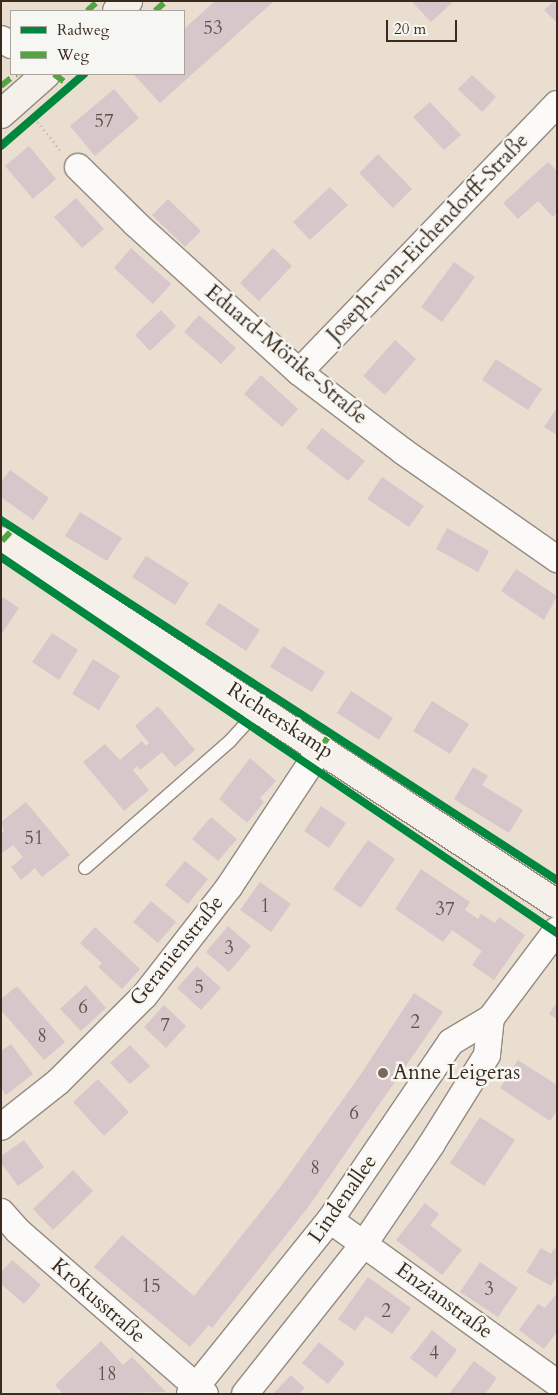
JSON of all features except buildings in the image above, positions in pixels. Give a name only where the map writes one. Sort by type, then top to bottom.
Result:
[{"type":"street","points":[[118,10],[128,1]]},
{"type":"street","points":[[10,107],[45,75]]},
{"type":"street","name":"Joseph-von-Eichendorff-Straße","points":[[299,372],[556,107]]},
{"type":"street","name":"Eduard-Mörike-Straße","points":[[78,167],[136,224],[299,372],[404,452],[557,559]]},
{"type":"street","name":"Richterskamp","points":[[2,542],[260,708],[404,806],[557,904]]},
{"type":"street","name":"Geranienstraße","points":[[1,1128],[58,1082],[145,995],[229,888],[321,748]]},
{"type":"street","name":"Lindenallee","points":[[198,1391],[330,1220],[451,1042],[491,1018],[557,930]]},
{"type":"street","name":"Lindenallee","points":[[245,1394],[364,1244],[487,1055],[491,1018]]},
{"type":"street","name":"Enzianstraße","points":[[330,1220],[557,1383]]},
{"type":"street","name":"Krokusstraße","points":[[7,1230],[198,1391]]},
{"type":"lane","points":[[85,868],[230,741],[260,708]]},
{"type":"path","points":[[10,107],[78,167]]},
{"type":"marked path","points":[[88,10],[98,1]]},
{"type":"marked path","points":[[156,10],[166,1]]},
{"type":"marked path","points":[[1,86],[15,75]]},
{"type":"marked path","points":[[55,75],[70,86]]},
{"type":"marked path","points":[[2,541],[13,529]]},
{"type":"marked path","points":[[321,748],[331,732]]},
{"type":"cycle path","points":[[1,146],[83,75]]},
{"type":"cycle path","points":[[1,520],[557,880]]},
{"type":"cycle path","points":[[1,557],[557,933]]},
{"type":"place","name":"Anne Leigeras","points":[[383,1073]]}]
